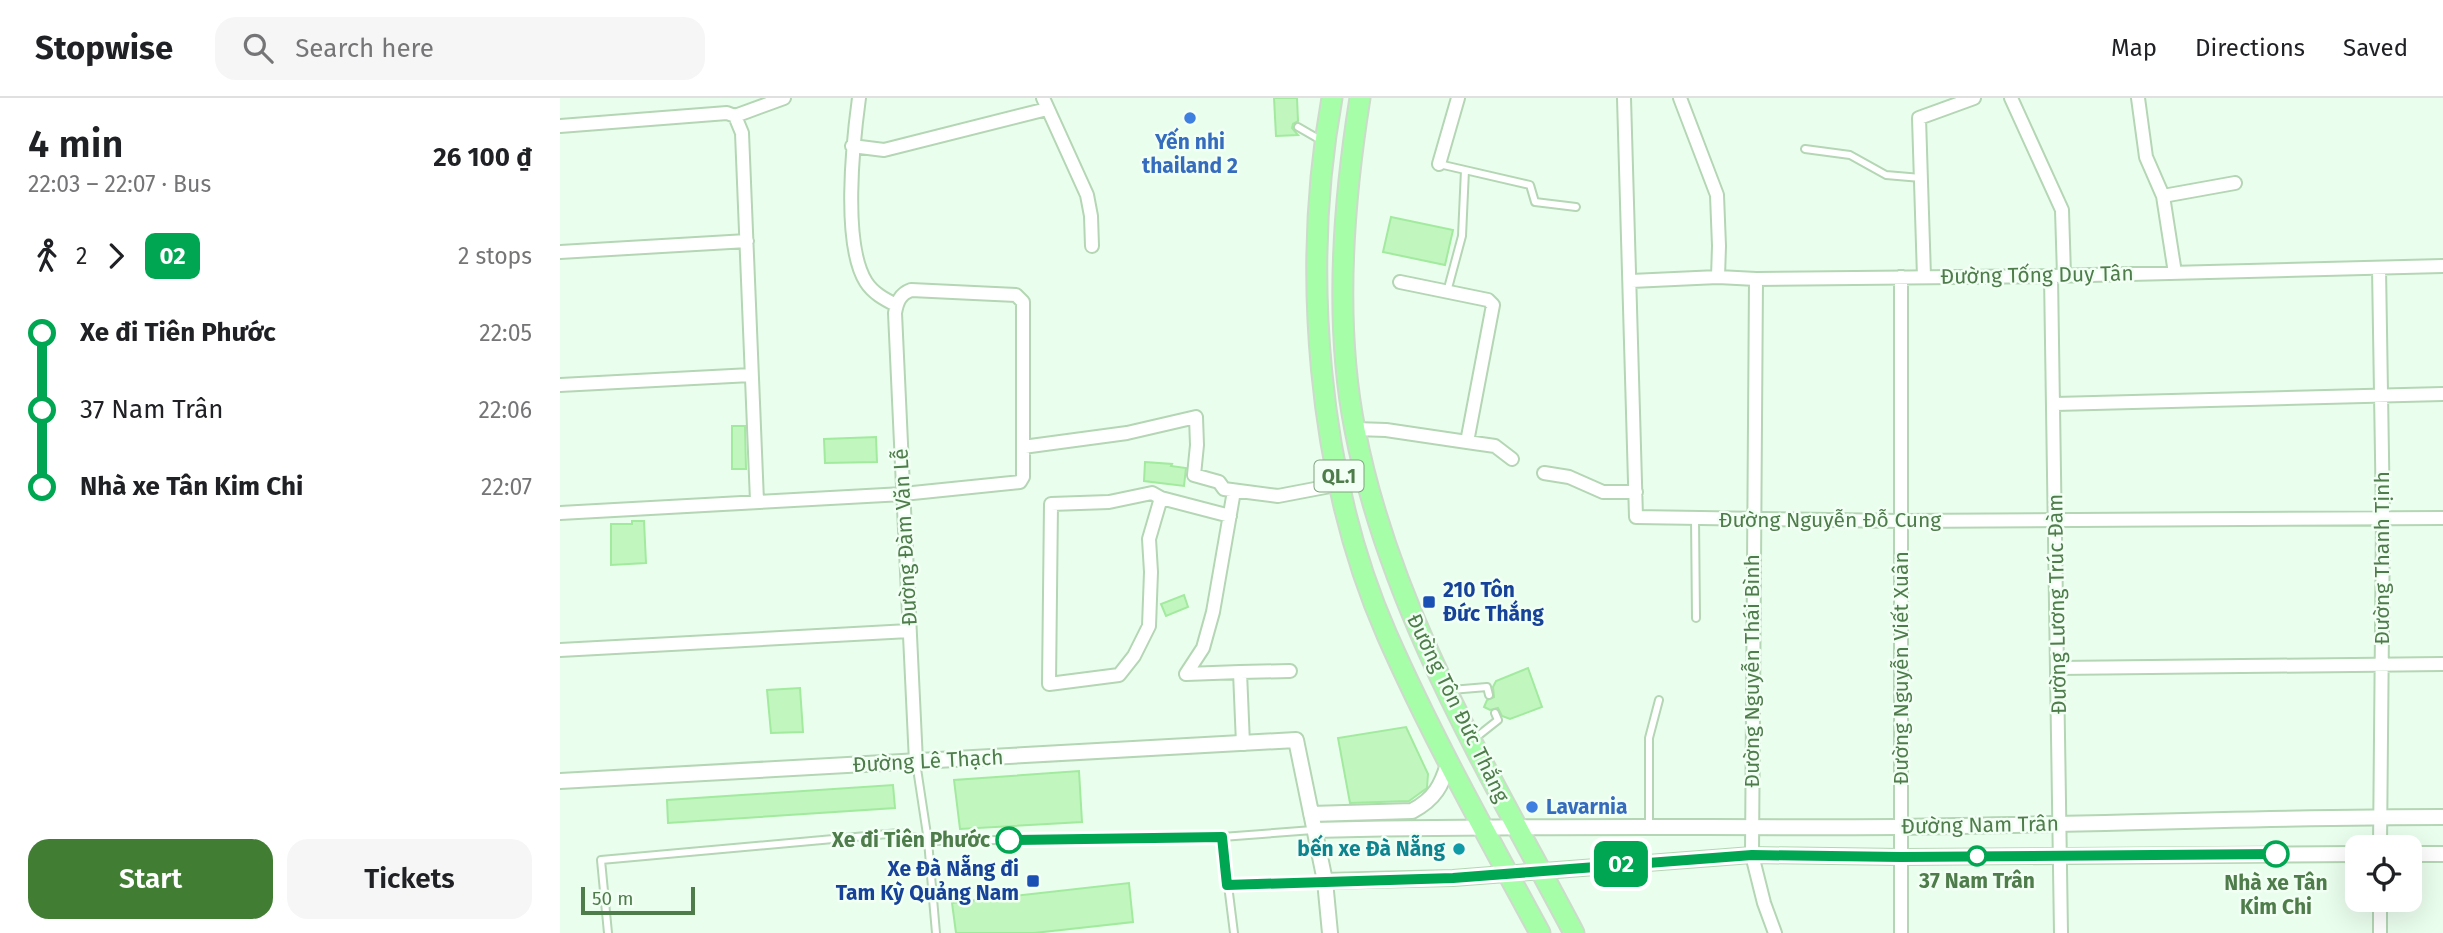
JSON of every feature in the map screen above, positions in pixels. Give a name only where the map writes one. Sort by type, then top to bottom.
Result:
[{"type":"highway","name":"Đường Tôn Đức Thắng","points":[[1332,98],[1317,232],[1318,329],[1322,373],[1341,484],[1360,561],[1387,634],[1481,827],[1539,933]]},
{"type":"highway","name":"Đường Tôn Đức Thắng","points":[[1360,98],[1345,232],[1344,329],[1355,429],[1386,548],[1408,608],[1516,826],[1574,933]]},
{"type":"highway","points":[[1317,232],[1345,232]]},
{"type":"street","points":[[560,125],[727,113],[735,116],[784,98]]},
{"type":"street","points":[[560,513],[903,494],[1020,482],[1023,477],[1023,302],[1016,295],[911,290],[901,296],[896,309],[867,284],[856,257],[851,197],[852,146],[859,98]]},
{"type":"street","points":[[1438,164],[1458,98]]},
{"type":"street","name":"Đường Nguyễn Đỗ Cung","points":[[1624,98],[1636,517],[1901,521],[2443,518]]},
{"type":"street","points":[[1680,98],[1717,195],[1720,246],[1718,277]]},
{"type":"street","points":[[1924,277],[1919,118],[1974,98]]},
{"type":"street","name":"Đường Lương Trúc Đàm","points":[[2011,98],[2062,209],[2054,404],[2061,933]]},
{"type":"street","points":[[2138,98],[2146,157],[2163,196],[2175,273]]},
{"type":"street","points":[[852,146],[884,150],[1045,103],[1087,194],[1093,246]]},
{"type":"street","points":[[735,116],[742,133],[757,501]]},
{"type":"street","points":[[2163,196],[2235,183]]},
{"type":"street","points":[[560,252],[747,241]]},
{"type":"street","name":"Đường Tống Duy Tân","points":[[1631,281],[1718,277],[1924,277],[2443,267]]},
{"type":"street","name":"Đường Thanh Tịnh","points":[[2379,268],[2383,518],[2380,835]]},
{"type":"street","name":"Đường Nguyễn Viết Xuân","points":[[1900,277],[1901,933]]},
{"type":"street","name":"Đường Nguyễn Thái Bình","points":[[1756,279],[1752,855],[1775,933]]},
{"type":"street","points":[[1400,282],[1488,300],[1493,307],[1467,442]]},
{"type":"street","name":"Đường Đàm Văn Lễ","points":[[896,309],[916,762]]},
{"type":"street","points":[[560,385],[751,375]]},
{"type":"street","points":[[2054,404],[2443,394]]},
{"type":"street","points":[[1023,447],[1127,433],[1196,417],[1194,475],[1219,482],[1224,489],[1278,496],[1341,484]]},
{"type":"street","points":[[1355,429],[1386,430],[1495,446],[1512,459]]},
{"type":"street","points":[[1544,473],[1569,477],[1603,492],[1636,492]]},
{"type":"street","points":[[1234,491],[1221,575],[1207,636],[1203,648],[1186,674],[1290,671]]},
{"type":"street","points":[[1161,498],[1149,539],[1152,572],[1149,626],[1134,656],[1119,675],[1049,684],[1052,504],[1110,502],[1152,493],[1161,498],[1230,516]]},
{"type":"street","points":[[560,650],[909,631]]},
{"type":"street","points":[[2058,667],[2443,664]]},
{"type":"street","points":[[1240,672],[1243,744]]},
{"type":"street","name":"Đường Lê Thạch","points":[[560,781],[1296,740],[1311,814]]},
{"type":"street","points":[[1330,933],[1325,881],[1311,814],[1412,811],[1436,794],[1442,785],[1449,761]]},
{"type":"street","name":"Đường Nam Trân","points":[[1481,827],[1901,827],[2443,817]]},
{"type":"street","points":[[1315,830],[1481,827]]},
{"type":"street","name":"Đường Nam Trân","points":[[1506,874],[1752,855],[1901,857],[2345,854]]},
{"type":"street","points":[[2422,854],[2443,854]]},
{"type":"street","points":[[1325,881],[1506,874]]},
{"type":"street","points":[[2380,912],[2380,933]]},
{"type":"lane","points":[[1298,127],[1325,143]]},
{"type":"lane","points":[[1805,149],[1850,155],[1886,175],[1921,178]]},
{"type":"lane","points":[[1438,164],[1530,185],[1535,202],[1576,207]]},
{"type":"lane","points":[[1447,292],[1462,236],[1465,170]]},
{"type":"lane","points":[[1695,519],[1696,618]]},
{"type":"lane","points":[[1448,690],[1487,687],[1489,695]]},
{"type":"lane","points":[[1649,828],[1649,738],[1659,701]]},
{"type":"lane","points":[[1473,740],[1498,720],[1495,713]]},
{"type":"lane","points":[[916,762],[928,841],[936,933]]},
{"type":"lane","points":[[608,933],[601,860],[899,833],[928,841],[1222,837],[1315,830]]},
{"type":"lane","points":[[1222,837],[1234,933]]},
{"type":"lane","points":[[1227,885],[1325,881]]},
{"type":"building","points":[[1274,98],[1297,98],[1298,121],[1292,128],[1298,135],[1276,136]]},
{"type":"building","points":[[1391,217],[1453,230],[1445,265],[1383,252]]},
{"type":"building","points":[[732,426],[745,426],[746,469],[732,469]]},
{"type":"building","points":[[876,437],[877,462],[825,463],[824,439]]},
{"type":"building","points":[[1145,462],[1186,468],[1184,486],[1144,481]]},
{"type":"building","points":[[632,521],[644,521],[646,563],[611,565],[611,524],[632,524]]},
{"type":"building","points":[[1184,595],[1188,607],[1166,616],[1161,604]]},
{"type":"building","points":[[1528,668],[1542,707],[1510,719],[1502,716],[1498,708],[1490,710],[1484,707],[1487,700],[1494,697],[1493,687],[1496,681]]},
{"type":"building","points":[[800,688],[803,732],[771,733],[767,690]]},
{"type":"building","points":[[1406,727],[1428,774],[1427,788],[1409,801],[1350,803],[1338,738]]},
{"type":"building","points":[[1079,771],[1082,822],[960,829],[954,780]]},
{"type":"building","points":[[893,785],[895,808],[668,823],[667,800]]},
{"type":"building","points":[[1129,883],[1133,922],[1034,933],[956,933],[952,903]]},
{"type":"bus line","name":"02","points":[[1009,840],[1222,837],[1227,885],[1453,878],[1752,855],[1901,857],[2276,854]]},
{"type":"place","name":"Yến nhi thailand 2","points":[[1190,118]]},
{"type":"place","name":"210 Tôn Đức Thắng","points":[[1429,602]]},
{"type":"place","name":"Lavarnia","points":[[1532,807]]},
{"type":"place","name":"Xe đi Tiên Phước","points":[[1009,840]]},
{"type":"place","name":"bến xe Đà Nẵng","points":[[1459,849]]},
{"type":"place","name":"Nhà xe Tân Kim Chi","points":[[2276,854]]},
{"type":"place","name":"37 Nam Trân","points":[[1977,856]]},
{"type":"place","name":"Xe Đà Nẵng đi Tam Kỳ Quảng Nam","points":[[1033,881]]}]
